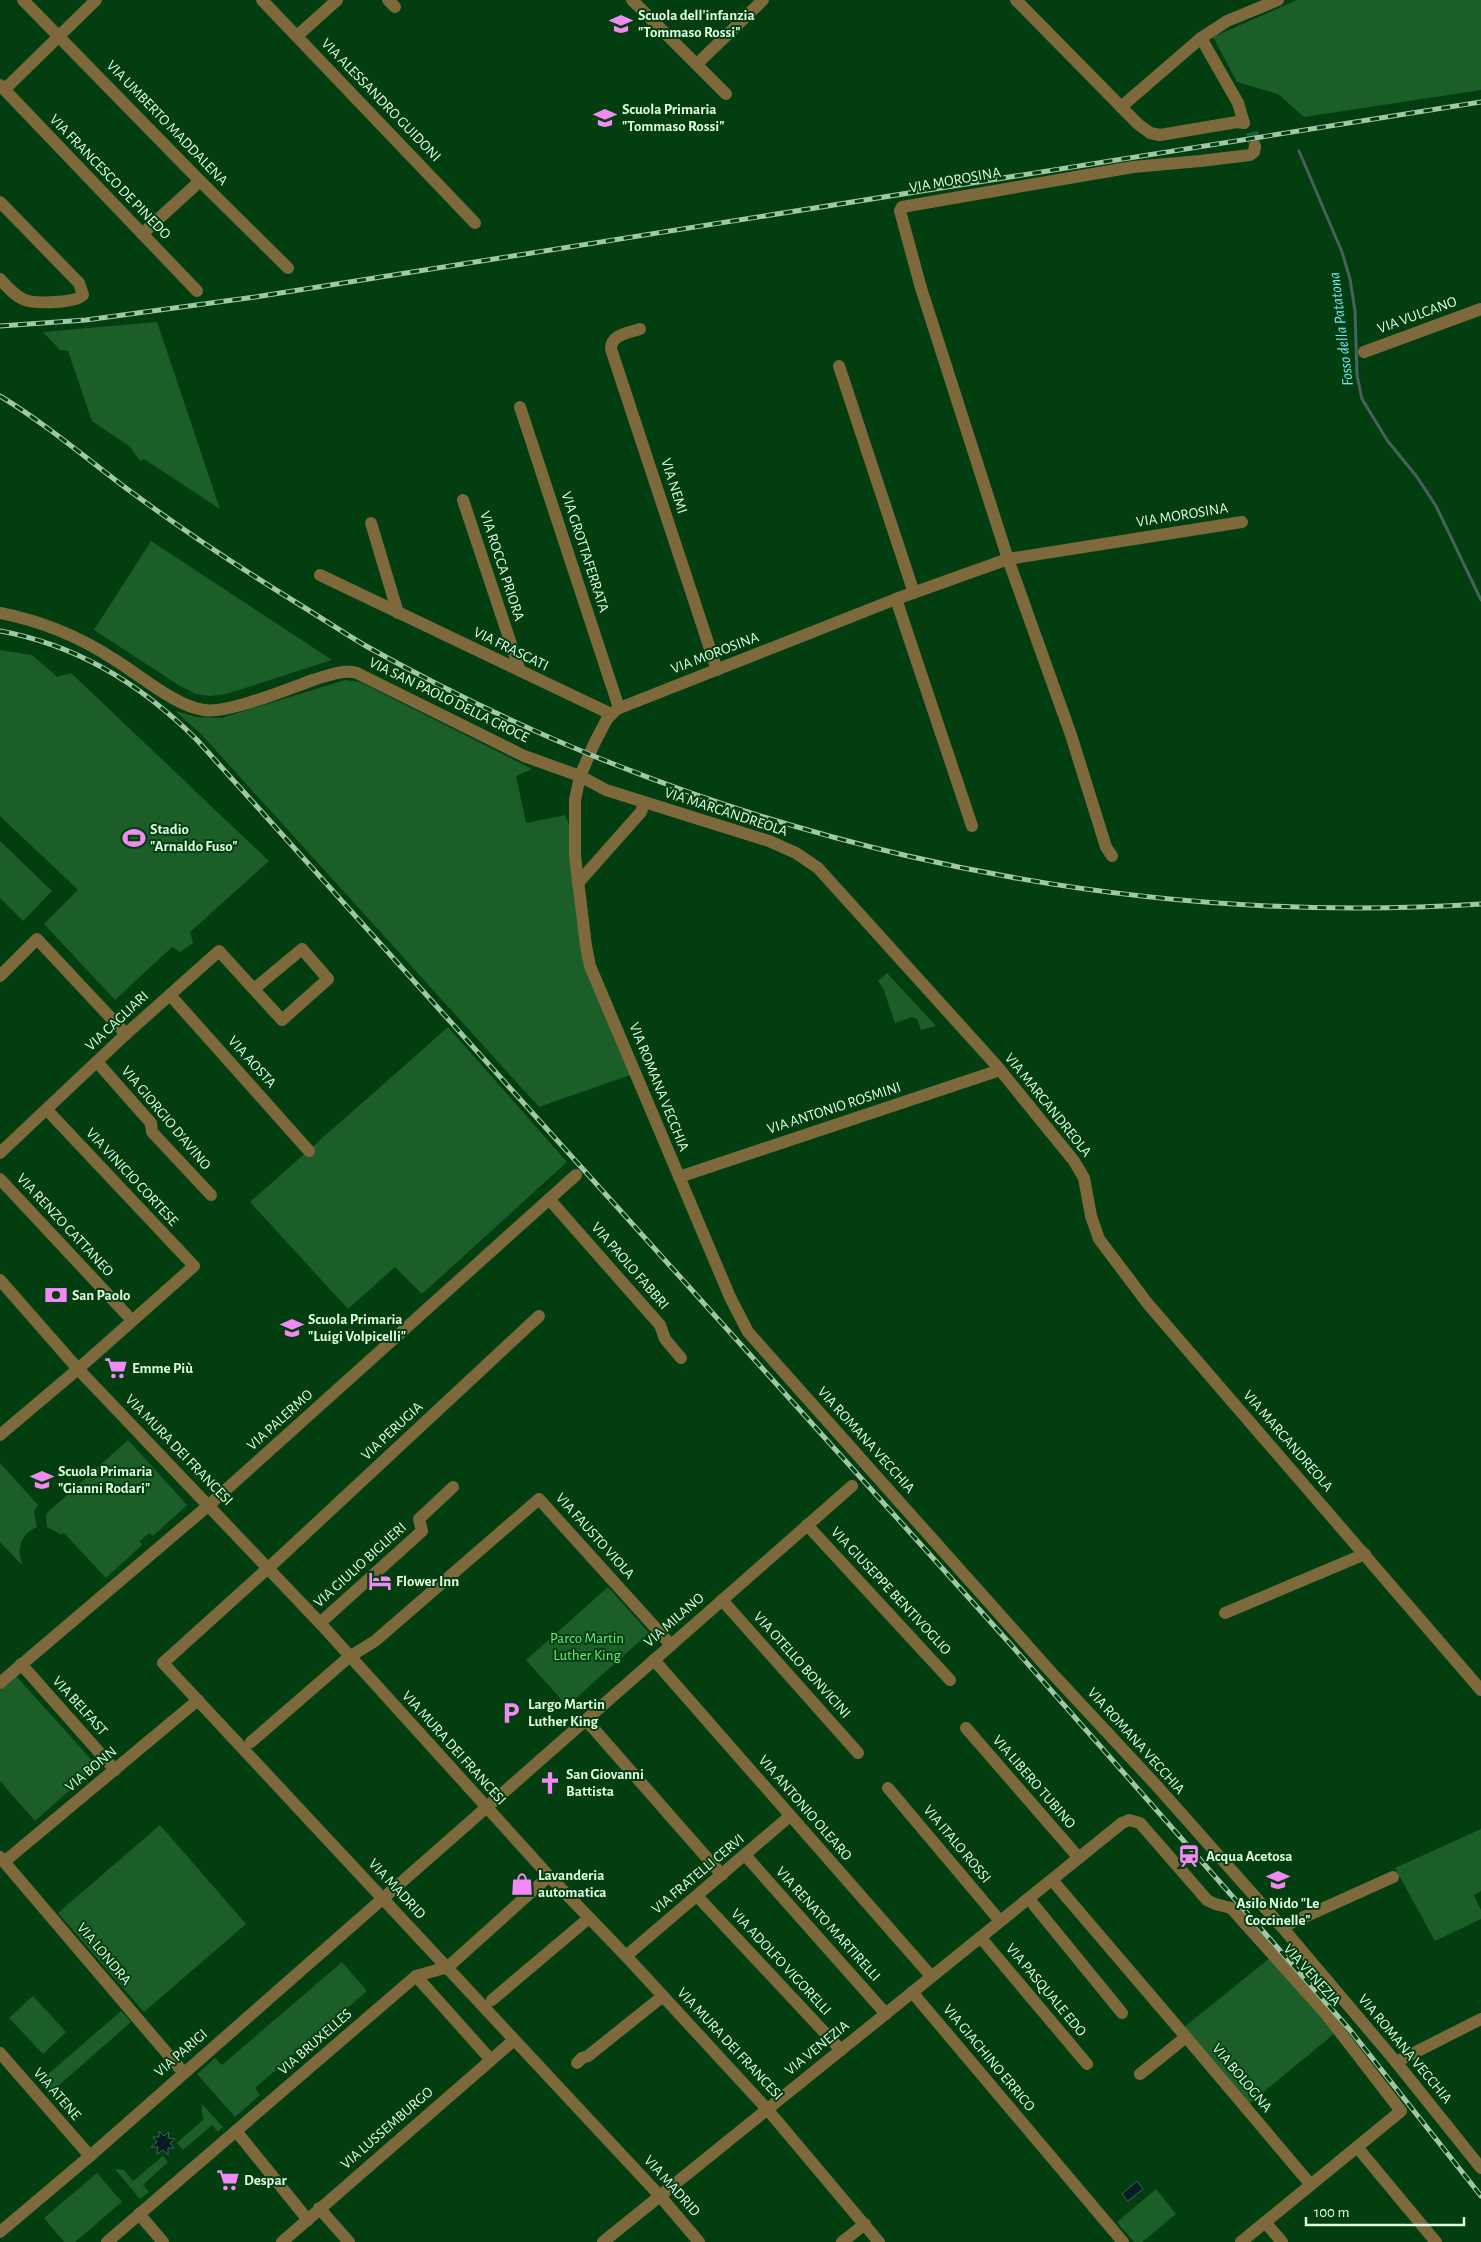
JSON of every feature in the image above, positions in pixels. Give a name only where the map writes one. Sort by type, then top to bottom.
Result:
[{"type":"street","name":"VIA UMBERTO MADDALENA","points":[[23,0],[288,268]]},
{"type":"street","points":[[2,87],[96,0]]},
{"type":"street","name":"VIA ALESSANDRO GUIDONI","points":[[262,0],[475,223]]},
{"type":"street","points":[[298,36],[337,0]]},
{"type":"street","points":[[632,0],[726,94]]},
{"type":"street","points":[[697,64],[763,0]]},
{"type":"street","points":[[1016,0],[1143,129],[1157,135],[1237,122],[1248,127],[1238,103],[1201,38]]},
{"type":"street","points":[[1121,107],[1201,38],[1227,21],[1278,0]]},
{"type":"street","name":"VIA FRANCESCO DE PINEDO","points":[[2,87],[197,291]]},
{"type":"street","name":"VIA MOROSINA","points":[[1112,856],[1106,847],[1071,734],[1008,559],[921,288],[901,208],[907,204],[1124,168],[1250,155],[1254,152],[1255,146]]},
{"type":"street","points":[[142,234],[200,181]]},
{"type":"street","points":[[0,202],[79,282],[83,294],[77,300],[29,301],[16,295],[0,279]]},
{"type":"street","name":"VIA VULCANO","points":[[1364,352],[1481,309]]},
{"type":"street","name":"VIA NEMI","points":[[640,329],[617,336],[612,342],[612,349],[717,670]]},
{"type":"street","points":[[839,366],[914,593]]},
{"type":"street","name":"VIA GROTTAFERRATA","points":[[520,407],[615,711]]},
{"type":"street","name":"VIA ROCCA PRIORA","points":[[463,500],[520,671]]},
{"type":"street","name":"VIA MOROSINA","points":[[615,711],[914,593],[1008,559],[1242,522]]},
{"type":"street","points":[[371,523],[398,612]]},
{"type":"street","name":"VIA FRASCATI","points":[[320,575],[520,671],[615,711]]},
{"type":"street","points":[[896,600],[972,826]]},
{"type":"street","name":"VIA SAN PAOLO DELLA CROCE","points":[[0,613],[48,626],[81,640],[174,698],[197,709],[210,711],[224,709],[331,674],[352,672],[369,677],[515,752],[582,773]]},
{"type":"street","points":[[582,773],[594,744],[615,711]]},
{"type":"street","name":"VIA MARCANDREOLA","points":[[582,773],[606,790],[764,839],[806,859],[833,884],[1000,1070],[1079,1169],[1088,1192],[1094,1229],[1106,1250],[1148,1304],[1480,1686]]},
{"type":"street","name":"VIA ROMANA VECCHIA","points":[[582,773],[575,800],[574,841],[589,962],[735,1309],[756,1342],[1282,1927],[1396,2062],[1481,2168]]},
{"type":"street","points":[[575,800],[586,793],[606,790]]},
{"type":"street","points":[[578,883],[641,812],[644,803]]},
{"type":"street","points":[[0,976],[37,939],[126,1034]]},
{"type":"street","name":"VIA CAGLIARI","points":[[0,1153],[126,1034],[219,951],[282,1020],[328,979],[302,949],[254,989]]},
{"type":"street","name":"VIA AOSTA","points":[[170,995],[309,1151]]},
{"type":"street","name":"VIA GIORGIO D'AVINO","points":[[97,1062],[151,1123],[152,1132],[211,1196]]},
{"type":"street","name":"VIA ANTONIO ROSMINI","points":[[678,1177],[1000,1070]]},
{"type":"street","name":"VIA VINICIO CORTESE","points":[[47,1110],[194,1266],[78,1369]]},
{"type":"street","name":"VIA PALERMO","points":[[0,1683],[209,1505],[576,1175]]},
{"type":"street","name":"VIA RENZO CATTANEO","points":[[0,1179],[127,1314]]},
{"type":"street","name":"VIA PAOLO FABBRI","points":[[549,1199],[660,1325],[665,1340],[681,1358]]},
{"type":"street","name":"VIA MURA DEI FRANCESI","points":[[0,1280],[78,1369],[320,1623],[486,1808],[768,2109],[880,2242]]},
{"type":"street","name":"VIA PERUGIA","points":[[267,1569],[539,1316]]},
{"type":"street","points":[[0,1435],[78,1369]]},
{"type":"street","name":"VIA MILANO","points":[[383,1898],[852,1486]]},
{"type":"street","name":"VIA GIULIO BIGLIERI","points":[[320,1623],[422,1531],[419,1519],[453,1488]]},
{"type":"street","name":"VIA FAUSTO VIOLA","points":[[349,1657],[375,1640],[539,1499],[672,1644]]},
{"type":"street","name":"VIA GIUSEPPE BENTIVOGLIO","points":[[807,1525],[950,1680]]},
{"type":"street","points":[[1225,1613],[1364,1554]]},
{"type":"street","name":"VIA MADRID","points":[[267,1569],[163,1663],[660,2196],[699,2242]]},
{"type":"street","name":"VIA OTELLO BONVICINI","points":[[722,1600],[858,1753]]},
{"type":"street","points":[[251,1742],[349,1657]]},
{"type":"street","name":"VIA ANTONIO OLEARO","points":[[654,1660],[931,1976]]},
{"type":"street","name":"VIA BELFAST","points":[[21,1664],[115,1770]]},
{"type":"street","name":"VIA BONN","points":[[2,1859],[115,1770],[198,1700]]},
{"type":"street","points":[[586,1720],[722,1875]]},
{"type":"street","name":"VIA LIBERO TUBINO","points":[[966,1728],[1079,1858]]},
{"type":"street","name":"VIA ITALO ROSSI","points":[[888,1788],[1000,1921]]},
{"type":"street","name":"VIA FRATELLI CERVI","points":[[626,1956],[790,1816]]},
{"type":"street","name":"VIA VENEZIA","points":[[603,2242],[1122,1822],[1130,1820],[1140,1823],[1208,1900],[1231,1908],[1326,2014],[1402,2111],[1357,2147]]},
{"type":"street","name":"VIA RENATO MARTIRELLI","points":[[745,1855],[886,2014]]},
{"type":"street","name":"VIA LONDRA","points":[[2,1859],[183,2072]]},
{"type":"street","name":"VIA BRUXELLES","points":[[107,2242],[416,1976],[448,1967],[549,1876]]},
{"type":"street","points":[[1282,1927],[1394,1877]]},
{"type":"street","points":[[1052,1880],[1186,2037],[1140,2074]]},
{"type":"street","name":"VIA ADOLFO VIGORELLI","points":[[697,1896],[842,2050]]},
{"type":"street","name":"VIA PARIGI","points":[[0,2232],[90,2156],[183,2072],[383,1898]]},
{"type":"street","points":[[1029,1898],[1122,2013]]},
{"type":"street","points":[[492,2000],[589,1918]]},
{"type":"street","name":"VIA PASQUALE EDO","points":[[980,1938],[1087,2064]]},
{"type":"street","points":[[416,1976],[491,2060]]},
{"type":"street","name":"VIA GIACHINO ERRICO","points":[[912,1992],[1123,2242]]},
{"type":"street","points":[[577,2063],[663,1996]]},
{"type":"street","points":[[1396,2062],[1481,2019]]},
{"type":"street","name":"VIA BOLOGNA","points":[[1186,2037],[1310,2185]]},
{"type":"street","name":"VIA LUSSEMBURGO","points":[[282,2242],[514,2040]]},
{"type":"street","name":"VIA ATENE","points":[[0,2053],[90,2156]]},
{"type":"street","points":[[236,2131],[308,2220]]},
{"type":"street","points":[[1241,2242],[1357,2147],[1436,2242]]},
{"type":"street","points":[[319,2208],[349,2242]]},
{"type":"street","points":[[139,2214],[163,2242]]},
{"type":"street","points":[[1265,2222],[1282,2242]]},
{"type":"street","points":[[842,2242],[864,2224]]},
{"type":"green space","points":[[1297,0],[1481,0],[1481,90],[1304,117],[1278,94],[1237,82],[1213,37]]},
{"type":"green space","points":[[157,322],[220,509],[144,459],[140,461],[129,446],[92,421],[68,351],[60,350],[43,332]]},
{"type":"green space","points":[[151,541],[332,660],[226,694],[209,696],[196,694],[180,686],[94,630]]},
{"type":"green space","name":"Stadio \"Arnaldo Fuso\"","points":[[0,650],[32,655],[57,677],[71,673],[269,861],[190,932],[193,943],[180,952],[172,947],[115,1000],[44,924],[78,890],[0,816]]},
{"type":"green space","points":[[345,680],[360,682],[532,769],[516,776],[526,823],[565,815],[573,834],[589,962],[636,1073],[539,1107],[201,734],[175,711],[197,717],[221,718]]},
{"type":"green space","points":[[0,841],[52,891],[23,921],[0,898]]},
{"type":"green space","points":[[887,973],[936,1026],[921,1030],[917,1019],[912,1017],[895,1023],[883,988],[878,981]]},
{"type":"green space","points":[[448,1027],[567,1162],[422,1294],[395,1267],[348,1309],[250,1202]]},
{"type":"green space","points":[[128,1440],[187,1505],[153,1536],[149,1533],[140,1541],[142,1545],[106,1578],[64,1533],[62,1535],[47,1527],[46,1514]]},
{"type":"green space","points":[[0,1463],[38,1505],[34,1511],[37,1527],[27,1533],[20,1546],[21,1564],[0,1542]]},
{"type":"green space","name":"Parco Martin Luther King","points":[[608,1587],[649,1633],[567,1706],[526,1660]]},
{"type":"green space","points":[[16,1676],[97,1766],[35,1821],[0,1781],[0,1690]]},
{"type":"green space","points":[[160,1825],[246,1924],[144,2012],[58,1913]]},
{"type":"green space","points":[[1481,1829],[1481,1891],[1474,1895],[1481,1910],[1481,1919],[1435,1941],[1395,1868]]},
{"type":"green space","points":[[1270,1958],[1335,2033],[1249,2104],[1183,2028]]},
{"type":"green space","points":[[342,1962],[367,1991],[255,2088],[260,2095],[235,2117],[197,2074],[215,2058],[222,2065]]},
{"type":"green space","points":[[33,1996],[66,2032],[43,2054],[9,2018]]},
{"type":"green space","points":[[121,2011],[131,2022],[49,2094],[39,2082]]},
{"type":"green space","points":[[202,2104],[223,2127],[218,2132],[212,2125],[183,2150],[177,2143],[204,2119],[202,2116]]},
{"type":"green space","points":[[163,2156],[168,2162],[143,2185],[149,2192],[140,2199],[115,2169],[124,2170],[133,2181]]},
{"type":"green space","points":[[97,2173],[122,2202],[75,2242],[64,2242],[44,2218]]},
{"type":"green space","points":[[1156,2189],[1176,2214],[1142,2242],[1134,2242],[1117,2222]]},
{"type":"water","points":[[159,2131],[164,2136],[169,2132],[168,2138],[175,2139],[170,2143],[174,2148],[168,2148],[168,2155],[163,2150],[157,2154],[158,2147],[151,2147],[157,2142],[153,2137],[159,2137]]},
{"type":"water","points":[[1137,2181],[1143,2189],[1128,2201],[1122,2194]]},
{"type":"waterway","name":"Fosso della Patatona","points":[[1299,151],[1342,252],[1350,279],[1355,311],[1357,375],[1362,399],[1387,440],[1417,477],[1436,506],[1481,600]]},
{"type":"tunnel","points":[[1252,132],[1255,146]]},
{"type":"railway","points":[[0,326],[86,320],[255,297],[1481,102]]},
{"type":"railway","points":[[0,396],[50,430],[192,535],[366,646],[495,712],[628,770],[765,817],[905,855],[1047,883],[1191,901],[1336,908],[1481,904]]},
{"type":"railway","points":[[0,631],[29,637],[56,646],[107,670],[154,702],[197,740],[1013,1647],[1350,2030],[1481,2196]]},
{"type":"place","name":"Scuola dell'infanzia \"Tommaso Rossi\"","points":[[621,24]]},
{"type":"place","name":"Scuola Primaria \"Tommaso Rossi\"","points":[[605,118]]},
{"type":"place","name":"Stadio \"Arnaldo Fuso\"","points":[[134,838]]},
{"type":"place","name":"San Paolo","points":[[56,1295]]},
{"type":"place","name":"Scuola Primaria \"Luigi Volpicelli\"","points":[[292,1328]]},
{"type":"place","name":"Emme Più","points":[[116,1368]]},
{"type":"place","name":"Scuola Primaria \"Gianni Rodari\"","points":[[42,1480]]},
{"type":"place","name":"Flower Inn","points":[[380,1581]]},
{"type":"place","name":"Largo Martin Luther King","points":[[511,1713]]},
{"type":"place","name":"San Giovanni Battista","points":[[550,1783]]},
{"type":"place","name":"Acqua Acetosa","points":[[1189,1856]]},
{"type":"place","name":"Asilo Nido \"Le Coccinelle\"","points":[[1278,1880]]},
{"type":"place","name":"Lavanderia automatica","points":[[522,1884]]},
{"type":"place","name":"Despar","points":[[228,2180]]}]
